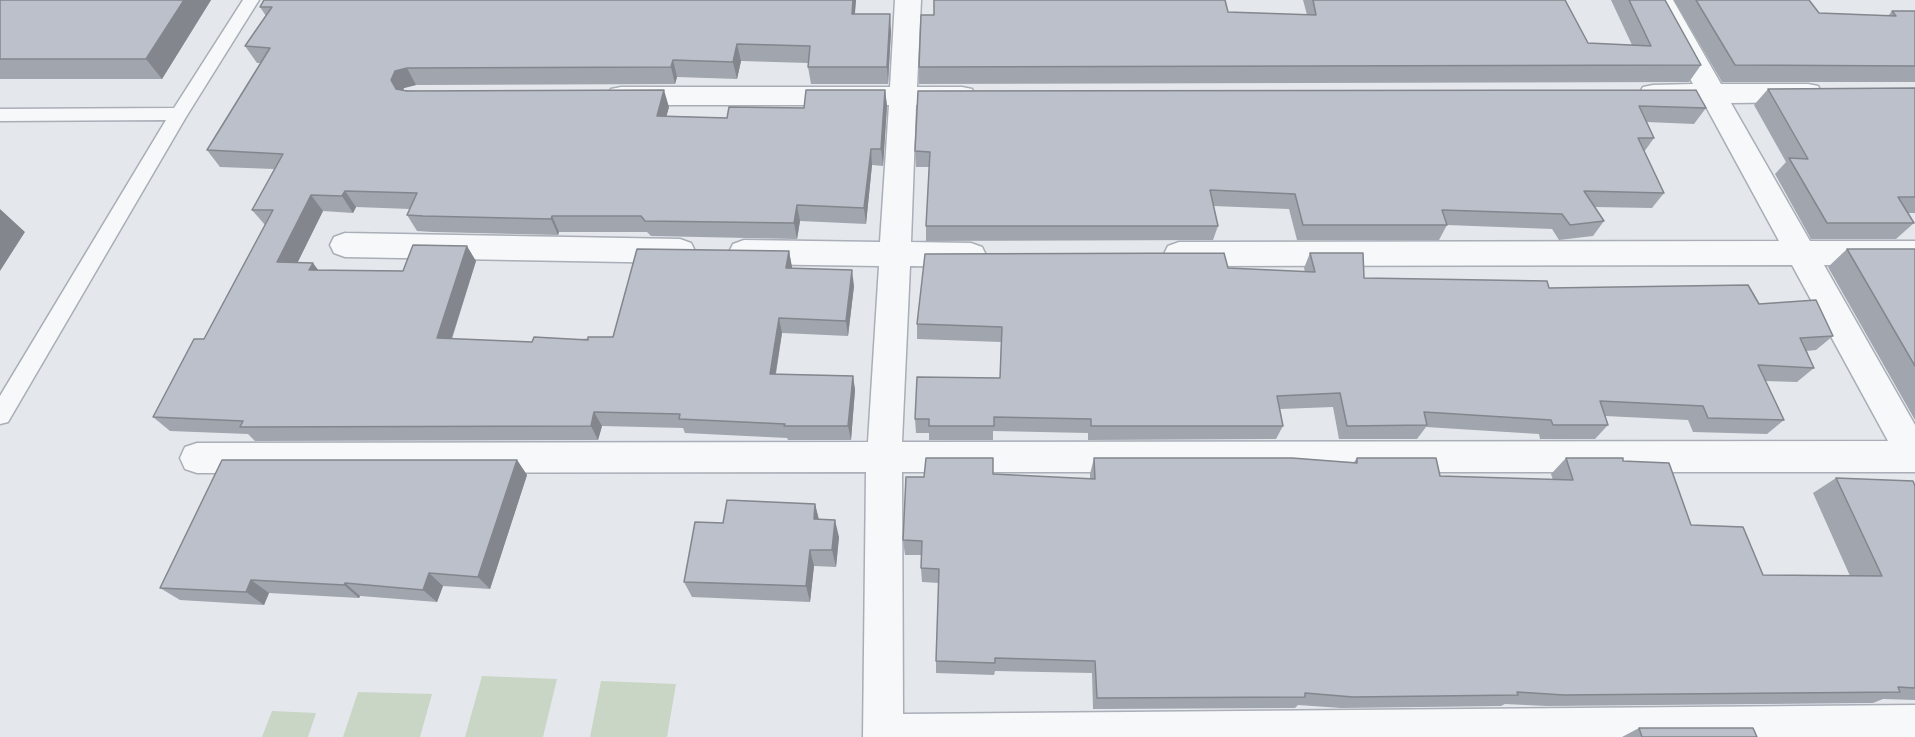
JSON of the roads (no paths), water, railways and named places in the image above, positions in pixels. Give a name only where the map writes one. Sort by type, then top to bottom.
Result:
[{"type":"street","points":[[908,0],[884,459],[883,736],[1915,725]]},
{"type":"street","points":[[197,458],[1915,456],[1798,251],[1660,0]]},
{"type":"street","points":[[1629,94],[1832,93]]},
{"type":"street","points":[[594,96],[987,96]]},
{"type":"street","points":[[345,245],[1001,255]]},
{"type":"street","points":[[1153,254],[1798,251],[1915,253]]},
{"type":"lane","points":[[0,415],[179,114],[251,0]]},
{"type":"lane","points":[[0,114],[179,114]]}]
